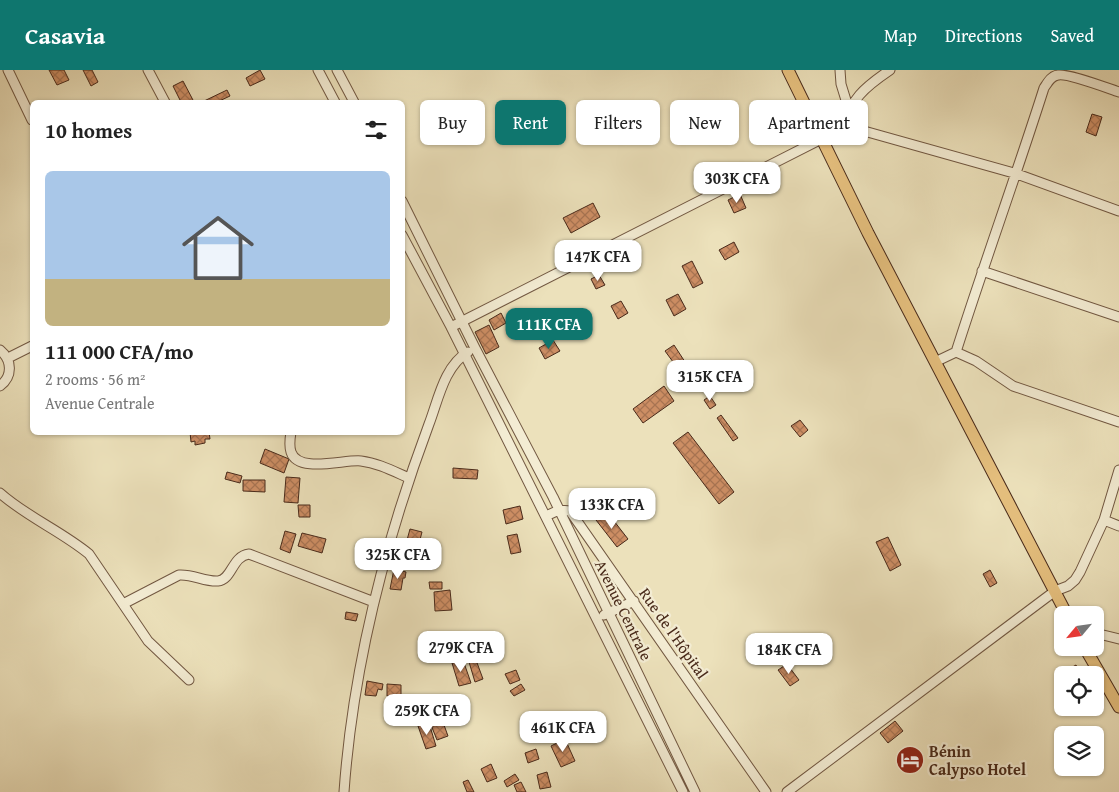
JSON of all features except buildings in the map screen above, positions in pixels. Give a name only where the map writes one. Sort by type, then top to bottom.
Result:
[{"type":"main road","points":[[788,70],[803,100]]},
{"type":"main road","points":[[826,145],[935,362],[1062,606]]},
{"type":"main road","points":[[1090,656],[1119,707]]},
{"type":"street","points":[[8,70],[30,116]]},
{"type":"street","points":[[148,70],[165,100]]},
{"type":"street","points":[[318,70],[334,100]]},
{"type":"street","points":[[337,70],[353,100]]},
{"type":"street","points":[[840,70],[841,84],[846,100]]},
{"type":"street","points":[[855,100],[867,86],[890,70]]},
{"type":"street","points":[[935,362],[956,352],[982,271],[1017,174],[1044,88],[1050,78],[1059,74],[1069,76],[1119,92]]},
{"type":"street","points":[[868,131],[1017,174],[1119,211]]},
{"type":"street","points":[[451,327],[808,145]]},
{"type":"street","name":"Avenue Centrale","points":[[405,207],[559,510],[695,792]]},
{"type":"street","name":"Avenue Centrale","points":[[405,241],[451,327],[683,792]]},
{"type":"street","points":[[982,271],[1119,317]]},
{"type":"street","points":[[8,358],[30,347]]},
{"type":"street","points":[[344,792],[349,735],[356,687],[374,602],[409,478],[449,372],[464,354],[475,348]]},
{"type":"street","points":[[0,350],[8,358],[10,367],[8,377],[0,386]]},
{"type":"street","points":[[956,352],[976,361],[1013,386],[1119,422]]},
{"type":"street","points":[[290,435],[291,453],[296,459],[306,463],[358,461],[371,463],[409,478]]},
{"type":"street","points":[[787,792],[1055,591],[1075,580],[1104,520],[1119,470]]},
{"type":"street","points":[[0,493],[14,505],[78,545],[89,554],[148,641],[189,680]]},
{"type":"street","points":[[546,516],[559,510]]},
{"type":"street","name":"Rue de l'Hôpital","points":[[559,510],[570,512],[766,792]]},
{"type":"street","points":[[1104,520],[1119,526]]},
{"type":"street","points":[[123,604],[179,575],[186,574],[218,581],[224,578],[239,557],[249,554],[374,602]]},
{"type":"street","points":[[598,619],[634,601]]},
{"type":"street","points":[[1104,635],[1119,639]]},
{"type":"place","name":"Bénin Calypso Hotel","points":[[910,760]]}]
